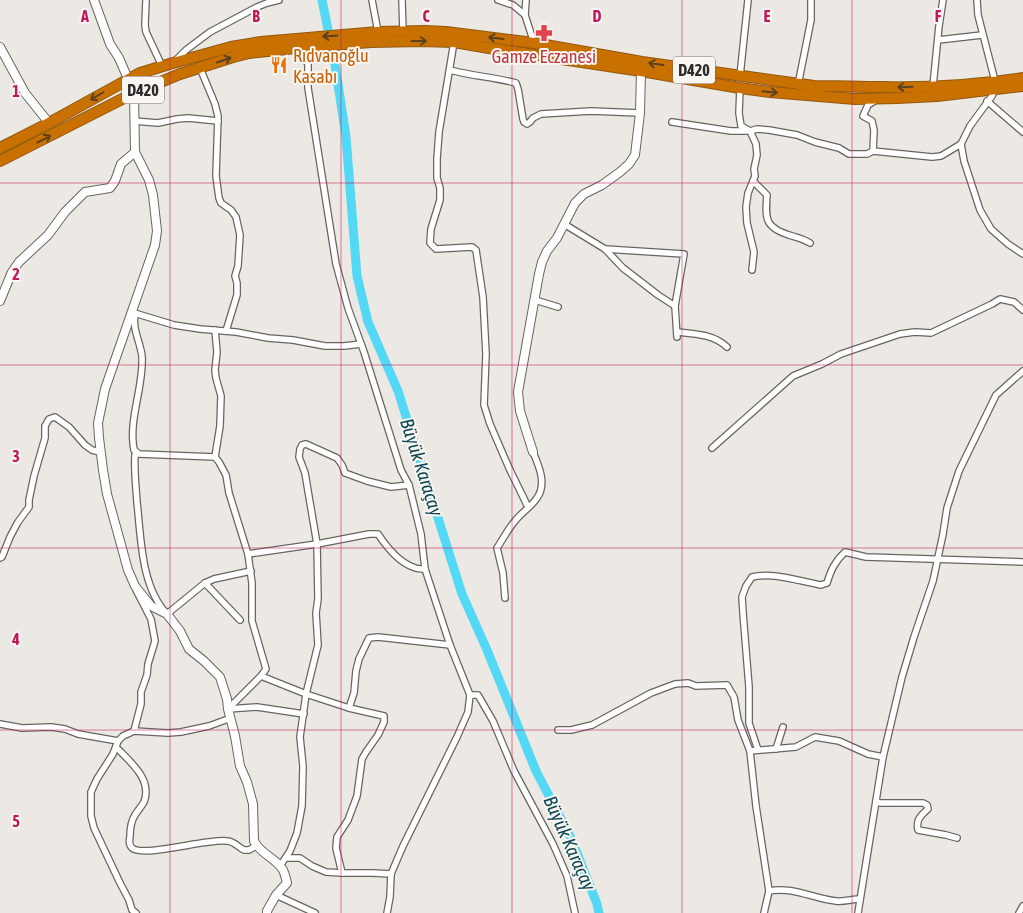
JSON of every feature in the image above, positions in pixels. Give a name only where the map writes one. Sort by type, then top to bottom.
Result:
[{"type":"highway","name":"D420","points":[[368,38],[378,32],[446,32],[534,43],[642,62],[814,86],[995,85],[1004,81],[1023,78]]},
{"type":"highway","points":[[294,43],[368,38],[454,42],[740,88],[855,99],[937,96],[995,85],[1023,86]]},
{"type":"highway","name":"D420","points":[[0,148],[140,73],[231,47],[294,43]]},
{"type":"highway","name":"D420","points":[[0,161],[134,93],[180,74],[233,57],[294,43]]},
{"type":"street","points":[[94,0],[110,44],[129,79],[134,93],[135,152],[149,180],[153,195],[157,231],[155,245],[133,313],[104,389],[98,423],[100,452],[107,494],[128,570],[136,592],[151,619],[155,641],[141,692],[141,704],[134,731]]},
{"type":"street","points":[[146,0],[146,32],[162,66]]},
{"type":"street","points":[[173,63],[186,50],[210,32],[262,4],[280,0]]},
{"type":"street","points":[[372,0],[378,32]]},
{"type":"street","points":[[402,0],[404,32]]},
{"type":"street","points":[[498,0],[513,5],[525,15]]},
{"type":"street","points":[[526,0],[525,15],[534,43]]},
{"type":"street","points":[[740,76],[748,0]]},
{"type":"street","points":[[798,85],[811,20],[811,0]]},
{"type":"street","points":[[933,86],[938,26],[943,0]]},
{"type":"street","points":[[672,122],[731,131],[757,129],[797,135],[839,148],[849,154],[867,154],[873,151],[932,157],[942,156],[961,144],[970,126],[992,96],[995,85],[982,35],[977,0]]},
{"type":"street","points":[[938,40],[982,35]]},
{"type":"street","points":[[454,42],[439,132],[436,170],[441,194],[431,229],[430,243],[436,249],[472,247],[476,250],[483,297],[486,354],[484,405],[508,468],[528,507]]},
{"type":"street","points":[[0,47],[25,93],[49,123]]},
{"type":"street","points":[[304,58],[308,64],[308,88],[324,183],[330,236],[336,264],[348,308],[401,470],[409,485],[421,534],[425,569],[450,645],[470,695],[468,712],[461,729],[391,874],[390,897],[386,913]]},
{"type":"street","points":[[200,68],[218,116],[216,160],[218,192],[221,203],[231,210],[236,217],[240,235],[238,266],[235,276],[237,295],[226,331]]},
{"type":"street","points":[[450,70],[516,83],[523,119],[527,124],[541,114],[591,111],[640,113]]},
{"type":"street","points":[[505,598],[503,573],[497,548],[515,521],[536,499],[542,483],[539,467],[520,411],[518,392],[542,262],[575,203],[584,194],[602,185],[625,168],[635,155],[642,71]]},
{"type":"street","points":[[740,88],[739,113],[741,126],[750,131],[758,154],[746,207],[747,223],[754,252],[752,270]]},
{"type":"street","points":[[873,151],[874,130],[872,121],[863,116],[868,105],[879,99]]},
{"type":"street","points":[[987,102],[1023,132]]},
{"type":"street","points":[[134,121],[158,123],[188,118],[218,121]]},
{"type":"street","points":[[961,144],[964,161],[980,210],[991,230],[1023,254]]},
{"type":"street","points":[[0,301],[12,272],[19,262],[48,235],[65,212],[85,192],[110,188],[115,181],[121,164],[135,152]]},
{"type":"street","points":[[753,181],[767,194],[766,212],[772,227],[787,235],[804,239],[810,243]]},
{"type":"street","points":[[564,224],[605,249],[623,268],[675,306]]},
{"type":"street","points":[[605,249],[684,254],[675,306],[676,334],[706,336],[720,341],[727,347]]},
{"type":"street","points":[[712,448],[793,376],[841,354],[900,334],[915,332],[931,333],[992,304],[1000,298],[1014,302],[1023,310]]},
{"type":"street","points":[[535,300],[558,307]]},
{"type":"street","points":[[133,313],[187,327],[272,339],[293,340],[325,346],[361,344]]},
{"type":"street","points":[[133,313],[134,327],[142,357],[133,427],[134,450],[139,454],[215,457]]},
{"type":"street","points":[[215,330],[217,352],[215,370],[221,396],[220,426],[215,457],[226,475],[229,493],[248,554],[252,571],[252,621],[266,669],[228,709]]},
{"type":"street","points":[[858,913],[883,757],[902,677],[933,581],[947,508],[959,471],[996,395],[1023,371]]},
{"type":"street","points":[[0,558],[18,522],[29,507],[34,476],[45,438],[45,426],[49,419],[55,417],[61,420],[70,427],[85,445],[92,450],[100,452]]},
{"type":"street","points":[[280,866],[286,858],[296,833],[302,806],[303,766],[300,737],[306,694],[318,645],[316,613],[318,599],[317,544],[306,473],[299,458],[300,449],[302,445],[306,444],[337,458],[345,473],[352,476],[391,487],[409,485]]},
{"type":"street","points":[[137,453],[135,456],[135,477],[140,536],[146,571],[152,589],[162,609],[180,630],[189,650],[204,661],[220,677],[227,699],[240,766],[247,782],[252,804],[254,841],[264,854],[280,866],[287,882],[276,894],[266,912]]},
{"type":"street","points":[[248,554],[378,534],[384,544],[396,556],[413,567],[425,569]]},
{"type":"street","points":[[758,750],[749,724],[749,687],[742,597],[752,577],[762,574],[821,585],[827,582],[837,560],[845,552],[866,557],[1023,562]]},
{"type":"street","points":[[167,614],[205,583],[252,571]]},
{"type":"street","points":[[205,583],[240,620]]},
{"type":"street","points":[[135,586],[151,606],[167,614]]},
{"type":"street","points":[[349,708],[354,693],[359,659],[369,638],[450,645]]},
{"type":"street","points":[[261,676],[306,694],[349,708],[384,716],[384,722],[378,735],[362,759],[357,796],[348,820],[337,837],[336,848],[342,873]]},
{"type":"street","points":[[558,730],[571,730],[592,724],[651,693],[675,684],[688,683],[696,686],[727,685],[734,697],[738,720],[750,751],[769,891],[764,913]]},
{"type":"street","points":[[470,695],[478,695],[493,722],[514,771],[553,844],[567,876],[575,913]]},
{"type":"street","points":[[228,709],[257,707],[304,714]]},
{"type":"street","points":[[136,913],[132,910],[90,816],[92,792],[97,779],[123,736],[134,731],[181,732],[208,726],[231,718]]},
{"type":"street","points":[[0,724],[22,728],[51,727],[66,729],[117,744],[139,771],[145,786],[146,796],[132,821],[129,840],[132,848],[137,850],[162,850],[205,842],[227,841],[233,842],[244,850],[249,850],[256,846]]},
{"type":"street","points":[[776,749],[782,727]]},
{"type":"street","points":[[750,751],[796,747],[815,737],[840,741],[868,754],[883,757]]},
{"type":"street","points":[[876,801],[923,803],[927,805],[928,809],[918,820],[918,830],[957,838]]},
{"type":"street","points":[[286,858],[300,858],[326,872],[391,874]]},
{"type":"street","points":[[769,891],[791,890],[837,901],[860,898]]},
{"type":"street","points":[[276,894],[316,913]]},
{"type":"street","points":[[1020,913],[1023,906]]},
{"type":"waterway","name":"Büyük Karaçay","points":[[322,0],[335,64],[346,137],[357,276],[368,322],[398,391],[462,594],[536,771],[571,838],[599,913]]},
{"type":"place","name":"Gamze Eczanesi","points":[[544,33]]},
{"type":"place","name":"Rıdvanoğlu Kasabı","points":[[279,65]]}]
